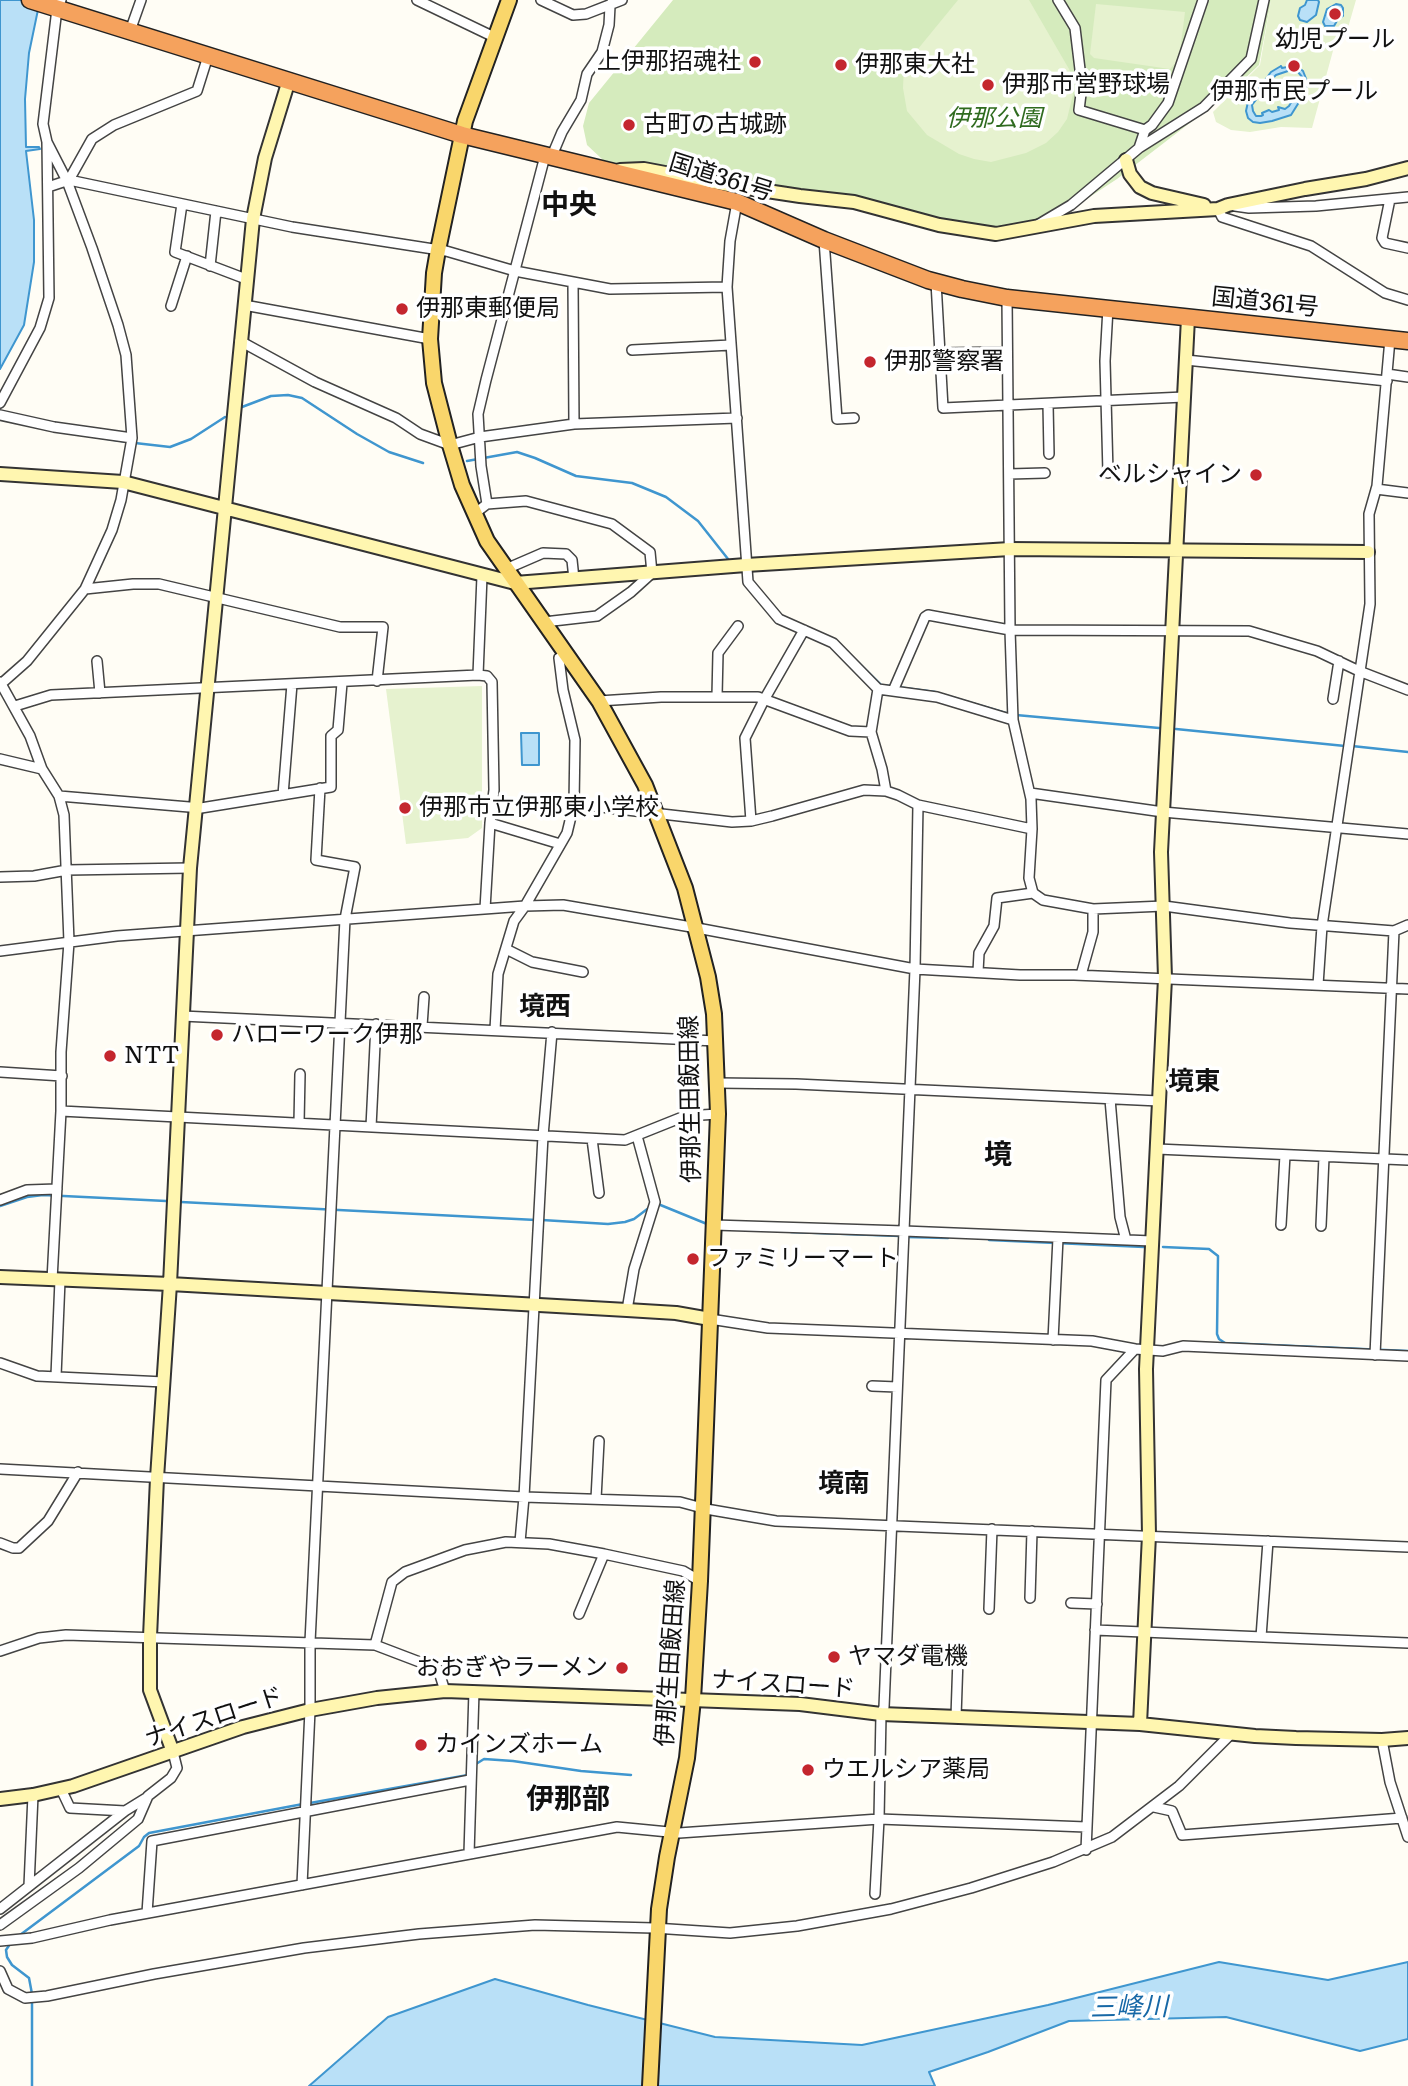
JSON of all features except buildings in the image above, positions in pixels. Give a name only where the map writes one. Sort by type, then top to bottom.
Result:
[{"type":"highway","name":"国道361号","points":[[30,0],[56,5],[208,56],[462,135],[737,202],[824,240],[936,282],[1007,298],[1408,341]]},
{"type":"main road","name":"伊那生田飯田線","points":[[509,0],[462,135],[438,250],[430,339],[434,383],[450,445],[474,514],[487,541],[599,701],[624,744],[657,813],[697,928],[708,977],[716,1041],[718,1114],[694,1699],[687,1758],[663,1879],[650,2086]]},
{"type":"street","points":[[130,31],[141,0]]},
{"type":"street","points":[[417,0],[494,37]]},
{"type":"street","points":[[541,0],[573,15],[586,14],[622,0]]},
{"type":"street","points":[[1058,0],[1075,28],[1082,86],[1079,110],[1145,130]]},
{"type":"street","points":[[1139,148],[1145,130],[1168,103],[1203,0]]},
{"type":"street","points":[[1034,227],[1071,205],[1139,148],[1204,107],[1251,59],[1264,0]]},
{"type":"street","points":[[487,504],[480,458],[478,414],[548,157],[581,100],[587,74],[602,52],[612,3]]},
{"type":"street","points":[[0,403],[40,328],[50,298],[47,142],[43,124],[56,5]]},
{"type":"street","points":[[68,181],[92,139],[114,125],[197,91],[208,56]]},
{"type":"street","points":[[0,1909],[125,1811],[171,1779],[177,1768],[150,1690],[150,1637],[156,1478],[170,1284],[190,868],[253,219],[265,158],[289,80]]},
{"type":"street","points":[[47,142],[68,181],[118,325],[126,355],[132,438],[121,500],[112,530],[85,589],[27,661],[0,683],[30,736],[41,769],[59,796],[64,815],[69,942],[61,1052],[56,1376]]},
{"type":"street","points":[[1126,160],[1130,174],[1140,187],[1152,193],[1223,207],[1408,168]]},
{"type":"street","points":[[614,171],[645,169],[734,186],[854,202],[939,225],[996,234],[1094,216],[1223,207],[1316,206],[1408,197]]},
{"type":"street","points":[[48,187],[68,181],[292,227],[438,250],[573,284],[610,289],[727,287]]},
{"type":"street","points":[[1390,199],[1382,238],[1385,243],[1408,248]]},
{"type":"street","points":[[737,202],[730,241],[727,287],[748,582],[779,619],[833,643],[878,689],[895,688],[1013,716]]},
{"type":"street","points":[[182,204],[175,252],[246,279]]},
{"type":"street","points":[[1223,207],[1222,217],[1311,246],[1385,293],[1408,300]]},
{"type":"street","points":[[210,266],[216,211]]},
{"type":"street","points":[[824,240],[837,419],[854,418]]},
{"type":"street","points":[[171,306],[187,256]]},
{"type":"street","points":[[936,282],[943,408],[1184,397]]},
{"type":"street","points":[[573,284],[574,424]]},
{"type":"street","points":[[1007,298],[1013,716],[1030,793],[1032,830],[1029,878],[1033,893],[1043,900],[1093,909],[1164,906],[1322,926],[1394,931],[1408,925]]},
{"type":"street","points":[[244,305],[430,339]]},
{"type":"street","points":[[1108,308],[1105,361],[1108,473]]},
{"type":"street","points":[[1140,1724],[1149,1535],[1145,1389],[1141,1349],[1152,1241],[1165,978],[1161,852],[1188,318]]},
{"type":"street","points":[[1318,985],[1322,926],[1370,604],[1369,514],[1376,489],[1390,339]]},
{"type":"street","points":[[240,341],[315,382],[396,418],[420,434],[450,445],[480,437],[574,424],[737,418]]},
{"type":"street","points":[[632,350],[731,345]]},
{"type":"street","points":[[938,353],[1007,352]]},
{"type":"street","points":[[1186,360],[1408,377]]},
{"type":"street","points":[[1048,404],[1049,454]]},
{"type":"street","points":[[0,415],[132,438]]},
{"type":"street","points":[[1009,474],[1045,473]]},
{"type":"street","points":[[0,474],[124,482],[515,583],[746,565],[1010,549],[1368,552]]},
{"type":"street","points":[[1376,489],[1408,493]]},
{"type":"street","points":[[474,514],[487,504],[526,501],[612,524],[650,552],[652,573]]},
{"type":"street","points":[[506,569],[543,553],[566,554],[572,560],[574,579]]},
{"type":"street","points":[[544,622],[597,616],[652,573]]},
{"type":"street","points":[[478,675],[482,576]]},
{"type":"street","points":[[85,589],[159,584],[340,627],[383,627],[377,681]]},
{"type":"street","points":[[895,688],[928,615],[1010,629],[1249,631],[1317,651],[1408,690]]},
{"type":"street","points":[[717,696],[718,653],[738,626]]},
{"type":"street","points":[[751,821],[745,738],[804,630]]},
{"type":"street","points":[[495,1030],[498,974],[514,921],[526,906],[567,833],[574,804],[575,740],[563,690],[559,658],[566,655]]},
{"type":"street","points":[[1333,699],[1339,661]]},
{"type":"street","points":[[97,662],[100,693]]},
{"type":"street","points":[[15,706],[51,695],[478,675],[487,677],[492,682],[494,790],[485,909]]},
{"type":"street","points":[[59,796],[196,807],[331,787],[331,736],[338,730],[342,683]]},
{"type":"street","points":[[283,794],[292,684]]},
{"type":"street","points":[[878,689],[871,732],[886,791]]},
{"type":"street","points":[[599,701],[661,697],[758,697],[850,731],[871,732]]},
{"type":"street","points":[[0,759],[41,769]]},
{"type":"street","points":[[302,1885],[310,1710],[310,1642],[345,919],[355,867],[316,860],[320,788]]},
{"type":"street","points":[[574,804],[732,822],[751,821],[846,793],[886,791],[918,805],[1032,830]]},
{"type":"street","points":[[1030,793],[1163,812],[1408,834]]},
{"type":"street","points":[[875,1894],[915,969],[918,805]]},
{"type":"street","points":[[490,823],[560,844]]},
{"type":"street","points":[[0,877],[34,876],[67,870],[190,868]]},
{"type":"street","points":[[978,972],[979,953],[994,926],[997,898],[1033,893]]},
{"type":"street","points":[[0,951],[117,936],[563,905],[915,969],[1408,989]]},
{"type":"street","points":[[1081,975],[1093,932],[1093,909]]},
{"type":"street","points":[[1376,1351],[1394,931]]},
{"type":"street","points":[[506,949],[532,962],[583,972]]},
{"type":"street","points":[[422,1026],[424,997]]},
{"type":"street","points":[[182,1016],[716,1041]]},
{"type":"street","points":[[371,1127],[376,1024]]},
{"type":"street","points":[[520,1542],[543,1136],[552,1032]]},
{"type":"street","points":[[0,1072],[62,1076]]},
{"type":"street","points":[[299,1123],[300,1074]]},
{"type":"street","points":[[718,1083],[1159,1101]]},
{"type":"street","points":[[1110,1099],[1119,1205],[1126,1240]]},
{"type":"street","points":[[61,1111],[625,1140],[685,1116],[718,1114]]},
{"type":"street","points":[[627,1310],[638,1257],[655,1203],[636,1136]]},
{"type":"street","points":[[592,1139],[599,1193]]},
{"type":"street","points":[[1157,1149],[1408,1160]]},
{"type":"street","points":[[1281,1225],[1285,1155]]},
{"type":"street","points":[[1321,1226],[1324,1157]]},
{"type":"street","points":[[0,1200],[27,1191],[57,1193]]},
{"type":"street","points":[[714,1225],[1058,1242],[1152,1241]]},
{"type":"street","points":[[1053,1340],[1058,1242]]},
{"type":"street","points":[[0,1277],[676,1313],[768,1328],[1092,1341],[1163,1351],[1183,1346],[1376,1351],[1408,1356]]},
{"type":"street","points":[[1086,1850],[1107,1380],[1141,1349]]},
{"type":"street","points":[[0,1363],[37,1376],[164,1382]]},
{"type":"street","points":[[872,1386],[897,1387]]},
{"type":"street","points":[[596,1499],[599,1441]]},
{"type":"street","points":[[0,1469],[524,1497],[680,1502],[706,1510],[776,1521],[1408,1547]]},
{"type":"street","points":[[0,1543],[19,1548],[48,1521],[78,1472]]},
{"type":"street","points":[[989,1609],[992,1529]]},
{"type":"street","points":[[1030,1598],[1032,1531]]},
{"type":"street","points":[[1261,1637],[1268,1541]]},
{"type":"street","points":[[375,1645],[392,1582],[405,1572],[465,1550],[506,1542],[549,1544],[683,1571],[700,1581]]},
{"type":"street","points":[[579,1614],[604,1554]]},
{"type":"street","points":[[1071,1603],[1097,1604]]},
{"type":"street","points":[[1096,1630],[1408,1643]]},
{"type":"street","points":[[0,1651],[39,1638],[66,1635],[375,1645],[438,1668],[445,1691]]},
{"type":"street","points":[[956,1717],[958,1658]]},
{"type":"street","name":"ナイスロード","points":[[0,1799],[33,1795],[93,1780],[243,1727],[310,1710],[377,1698],[445,1691],[800,1704],[881,1714],[1140,1724],[1296,1738],[1408,1738]]},
{"type":"street","points":[[468,1854],[474,1691]]},
{"type":"street","points":[[0,1971],[8,1989],[25,1998],[269,1954],[419,1934],[535,1925],[730,1933],[809,1924],[891,1909],[1053,1863],[1112,1837],[1179,1786],[1231,1734]]},
{"type":"street","points":[[1382,1740],[1390,1782],[1408,1837]]},
{"type":"street","points":[[147,1913],[152,1840],[470,1780]]},
{"type":"street","points":[[61,1789],[70,1808],[125,1811]]},
{"type":"street","points":[[29,1886],[33,1795]]},
{"type":"street","points":[[0,1925],[79,1868],[138,1819],[148,1797]]},
{"type":"street","points":[[1154,1807],[1172,1811],[1182,1835],[1402,1818]]},
{"type":"street","points":[[0,1941],[32,1938],[147,1913],[617,1827],[671,1833],[879,1819],[1086,1827]]},
{"type":"green space","name":"伊那公園","points":[[673,0],[1271,0],[1259,65],[1234,89],[1117,179],[1035,233],[996,239],[852,206],[764,194],[603,160],[587,145],[583,126],[589,103]]},
{"type":"green space","name":"伊那市営野球場","points":[[958,0],[1029,0],[1074,81],[1067,119],[1046,143],[1026,153],[991,162],[974,159],[959,154],[927,135],[907,111],[903,88],[904,66]]},
{"type":"green space","name":"伊那市民プール","points":[[1271,0],[1356,0],[1345,38],[1337,36],[1312,128],[1281,127],[1250,132],[1231,130],[1216,122],[1213,112],[1260,65]]},
{"type":"green space","points":[[1096,4],[1185,12],[1179,59],[1170,69],[1094,58],[1090,54]]},
{"type":"green space","points":[[482,686],[482,828],[468,838],[406,844],[386,689]]},
{"type":"water","points":[[0,0],[40,0],[29,53],[25,99],[26,147],[40,149],[26,151],[34,220],[34,262],[24,325],[0,369]]},
{"type":"water","points":[[1307,0],[1319,2],[1316,15],[1307,22],[1300,20],[1298,16],[1300,8]]},
{"type":"water","name":"幼児プール","points":[[1336,4],[1343,8],[1343,16],[1334,26],[1325,26],[1323,22],[1327,9]]},
{"type":"water","points":[[1281,66],[1298,67],[1307,81],[1305,97],[1291,115],[1272,121],[1253,122],[1246,111],[1249,97],[1253,96],[1271,72]],"holes":[[[1291,70],[1298,72],[1303,78],[1302,83],[1289,106],[1285,109],[1278,107],[1279,110],[1269,110],[1256,116],[1252,105],[1266,87],[1269,87],[1269,82],[1276,75]]]},
{"type":"water","points":[[521,733],[539,733],[539,765],[522,765]]},
{"type":"water","name":"三峰川","points":[[1219,1962],[1328,1980],[1408,1962],[1408,2039],[1360,2051],[1226,2017],[1069,2021],[929,2072],[935,2086],[309,2086],[388,2017],[495,1979],[715,2037],[862,2045],[1048,2005]]},
{"type":"waterway","points":[[242,407],[271,396],[302,398],[389,452],[423,463]]},
{"type":"waterway","points":[[135,443],[170,447],[191,439],[225,417]]},
{"type":"waterway","points":[[76,434],[128,442]]},
{"type":"waterway","points":[[467,461],[517,452],[576,476],[632,483],[666,497],[698,521],[728,559]]},
{"type":"waterway","points":[[752,581],[777,610]]},
{"type":"waterway","points":[[835,640],[881,685],[935,692]]},
{"type":"waterway","points":[[948,696],[1009,714]]},
{"type":"waterway","points":[[1016,715],[1159,728]]},
{"type":"waterway","points":[[1176,729],[1345,746]]},
{"type":"waterway","points":[[1352,746],[1408,752]]},
{"type":"waterway","points":[[0,1206],[43,1195],[166,1201]]},
{"type":"waterway","points":[[181,1202],[536,1220]]},
{"type":"waterway","points":[[658,1204],[707,1224]]},
{"type":"waterway","points":[[542,1220],[608,1224],[625,1222],[650,1207]]},
{"type":"waterway","points":[[791,1232],[900,1236]]},
{"type":"waterway","points":[[906,1237],[948,1238]]},
{"type":"waterway","points":[[989,1240],[1144,1247]]},
{"type":"waterway","points":[[1163,1247],[1209,1249],[1218,1256],[1217,1334],[1225,1343],[1408,1351]]},
{"type":"waterway","points":[[476,1764],[484,1759],[513,1761],[631,1775]]},
{"type":"waterway","points":[[310,1803],[468,1775]]},
{"type":"waterway","points":[[20,1935],[139,1846],[149,1833],[303,1804]]},
{"type":"waterway","points":[[10,1944],[6,1950],[7,1957],[12,1965],[29,1978],[32,1994],[32,2086]]},
{"type":"place","name":"幼児プール","points":[[1335,14]]},
{"type":"place","name":"上伊那招魂社","points":[[755,62]]},
{"type":"place","name":"伊那東大社","points":[[841,65]]},
{"type":"place","name":"伊那市民プール","points":[[1294,66]]},
{"type":"place","name":"伊那市営野球場","points":[[988,85]]},
{"type":"place","name":"古町の古城跡","points":[[629,125]]},
{"type":"place","name":"伊那東郵便局","points":[[402,309]]},
{"type":"place","name":"伊那警察署","points":[[870,362]]},
{"type":"place","name":"ベルシャイン","points":[[1256,475]]},
{"type":"place","name":"伊那市立伊那東小学校","points":[[405,808]]},
{"type":"place","name":"ハローワーク伊那","points":[[217,1035]]},
{"type":"place","name":"NTT","points":[[110,1056]]},
{"type":"place","name":"ファミリーマート","points":[[693,1259]]},
{"type":"place","name":"ヤマダ電機","points":[[834,1657]]},
{"type":"place","name":"おおぎやラーメン","points":[[622,1668]]},
{"type":"place","name":"カインズホーム","points":[[421,1745]]},
{"type":"place","name":"ウエルシア薬局","points":[[808,1770]]},
{"type":"district","name":"中央","points":[[569,206]]},
{"type":"district","name":"境西","points":[[545,1007]]},
{"type":"district","name":"境東","points":[[1194,1082]]},
{"type":"district","name":"境","points":[[998,1156]]},
{"type":"district","name":"境南","points":[[844,1484]]},
{"type":"district","name":"伊那部","points":[[568,1800]]}]
